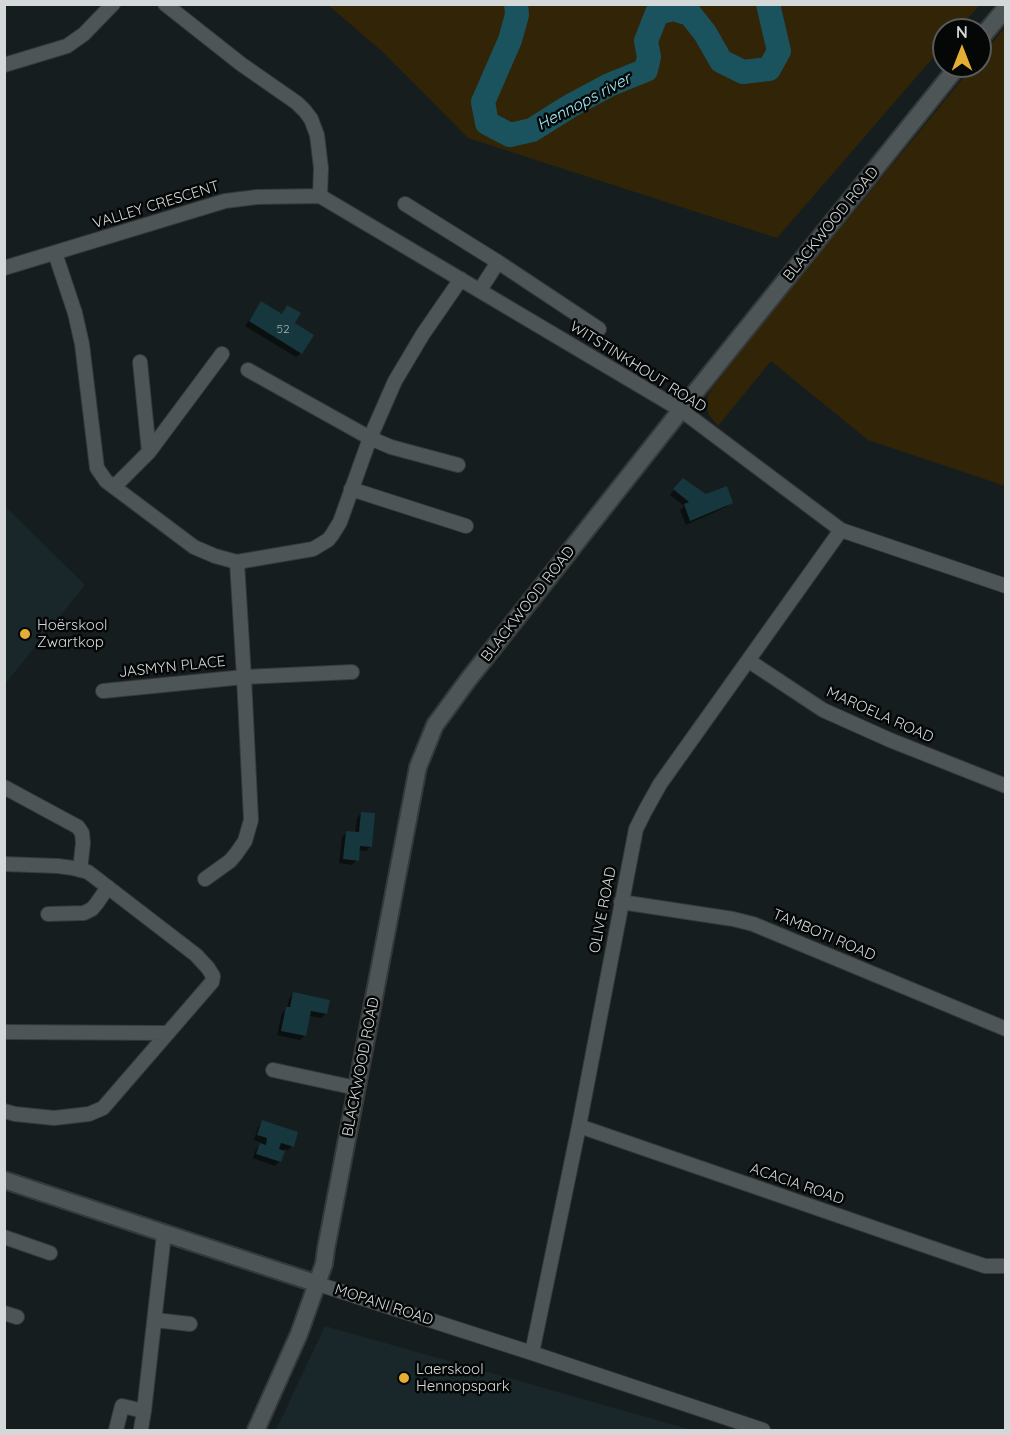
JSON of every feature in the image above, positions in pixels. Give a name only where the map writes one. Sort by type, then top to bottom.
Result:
[{"type":"street","points":[[4,65],[67,46],[84,34],[113,4]]},
{"type":"street","points":[[165,4],[305,111],[317,135],[321,168],[320,196]]},
{"type":"street","points":[[992,25],[1005,8]]},
{"type":"street","name":"BLACKWOOD ROAD","points":[[256,1431],[299,1334],[319,1257],[326,1249],[418,768],[432,732],[468,680],[681,410],[948,78]]},
{"type":"street","name":"VALLEY CRESCENT","points":[[4,268],[225,201],[257,197],[320,196]]},
{"type":"street","name":"WITSTINKHOUT ROAD","points":[[320,196],[681,410],[841,530],[1005,586]]},
{"type":"street","points":[[405,204],[599,329]]},
{"type":"street","points":[[55,253],[75,313],[82,344],[97,468],[106,481],[194,547],[237,562],[313,549],[328,540],[338,528],[369,438],[395,381],[460,279]]},
{"type":"street","points":[[480,290],[498,262]]},
{"type":"street","points":[[114,487],[149,452],[222,354]]},
{"type":"street","points":[[140,362],[149,452]]},
{"type":"street","points":[[248,370],[369,438],[391,447],[458,465]]},
{"type":"street","points":[[351,489],[466,526]]},
{"type":"street","name":"OLIVE ROAD","points":[[532,1353],[579,1126],[636,830],[660,784],[841,530]]},
{"type":"street","points":[[205,879],[236,854],[245,841],[251,820],[237,562]]},
{"type":"street","name":"MAROELA ROAD","points":[[749,661],[823,710],[890,740],[1005,786]]},
{"type":"street","name":"JASMYN PLACE","points":[[103,691],[244,677],[352,672]]},
{"type":"street","points":[[4,787],[78,827],[82,833],[83,843],[80,870]]},
{"type":"street","points":[[4,864],[58,866],[88,872],[196,956],[213,976],[212,982],[103,1108],[89,1114],[54,1118],[4,1111]]},
{"type":"street","points":[[48,914],[84,913],[97,903],[108,887]]},
{"type":"street","name":"TAMBOTI ROAD","points":[[621,902],[734,919],[753,924],[1005,1029]]},
{"type":"street","points":[[4,1032],[168,1033]]},
{"type":"street","points":[[273,1070],[356,1088]]},
{"type":"street","name":"ACACIA ROAD","points":[[579,1126],[964,1260],[985,1266],[1005,1266]]},
{"type":"street","name":"MOPANI ROAD","points":[[4,1180],[762,1431]]},
{"type":"street","points":[[141,1429],[164,1234]]},
{"type":"street","points":[[4,1236],[50,1252]]},
{"type":"street","name":"BLACKWOOD ROAD","points":[[245,1431],[314,1283]]},
{"type":"street","points":[[155,1320],[190,1324]]},
{"type":"street","points":[[116,1431],[122,1406],[144,1411]]},
{"type":"shaded area","points":[[328,5],[980,5],[968,18],[932,18],[932,59],[777,238],[468,138],[384,53]]},
{"type":"shaded area","points":[[1005,27],[1005,486],[868,440],[771,361],[718,426],[709,415],[706,404],[708,394],[713,387],[963,78],[992,78],[992,43]]},
{"type":"shaded area","name":"Hoërskool Zwartkop","points":[[5,506],[85,585],[5,684]]},
{"type":"shaded area","name":"Laerskool Hennopspark","points":[[325,1326],[692,1430],[276,1430]]},
{"type":"building","points":[[261,301],[282,314],[287,305],[301,313],[295,323],[314,335],[302,354],[249,321]]},
{"type":"building","points":[[683,478],[706,494],[727,486],[733,503],[690,521],[684,504],[689,502],[673,489]]},
{"type":"building","points":[[361,812],[375,813],[372,847],[360,846],[359,861],[343,859],[346,831],[359,832]]},
{"type":"building","points":[[293,992],[330,1000],[327,1014],[311,1011],[306,1036],[281,1031],[286,1007],[290,1007]]},
{"type":"building","points":[[262,1120],[298,1132],[294,1147],[281,1143],[279,1149],[285,1151],[281,1162],[256,1154],[260,1143],[266,1145],[267,1138],[257,1135]]},
{"type":"waterway","name":"Hennops river","points":[[516,4],[517,15],[510,40],[483,102],[487,123],[510,135],[532,130],[609,85],[646,70],[649,57],[646,41],[657,13],[673,9],[690,14],[705,33],[721,61],[743,72],[769,69],[779,51],[768,4]]},
{"type":"place","name":"Hoërskool Zwartkop","points":[[25,634]]},
{"type":"place","name":"Laerskool Hennopspark","points":[[404,1378]]}]
